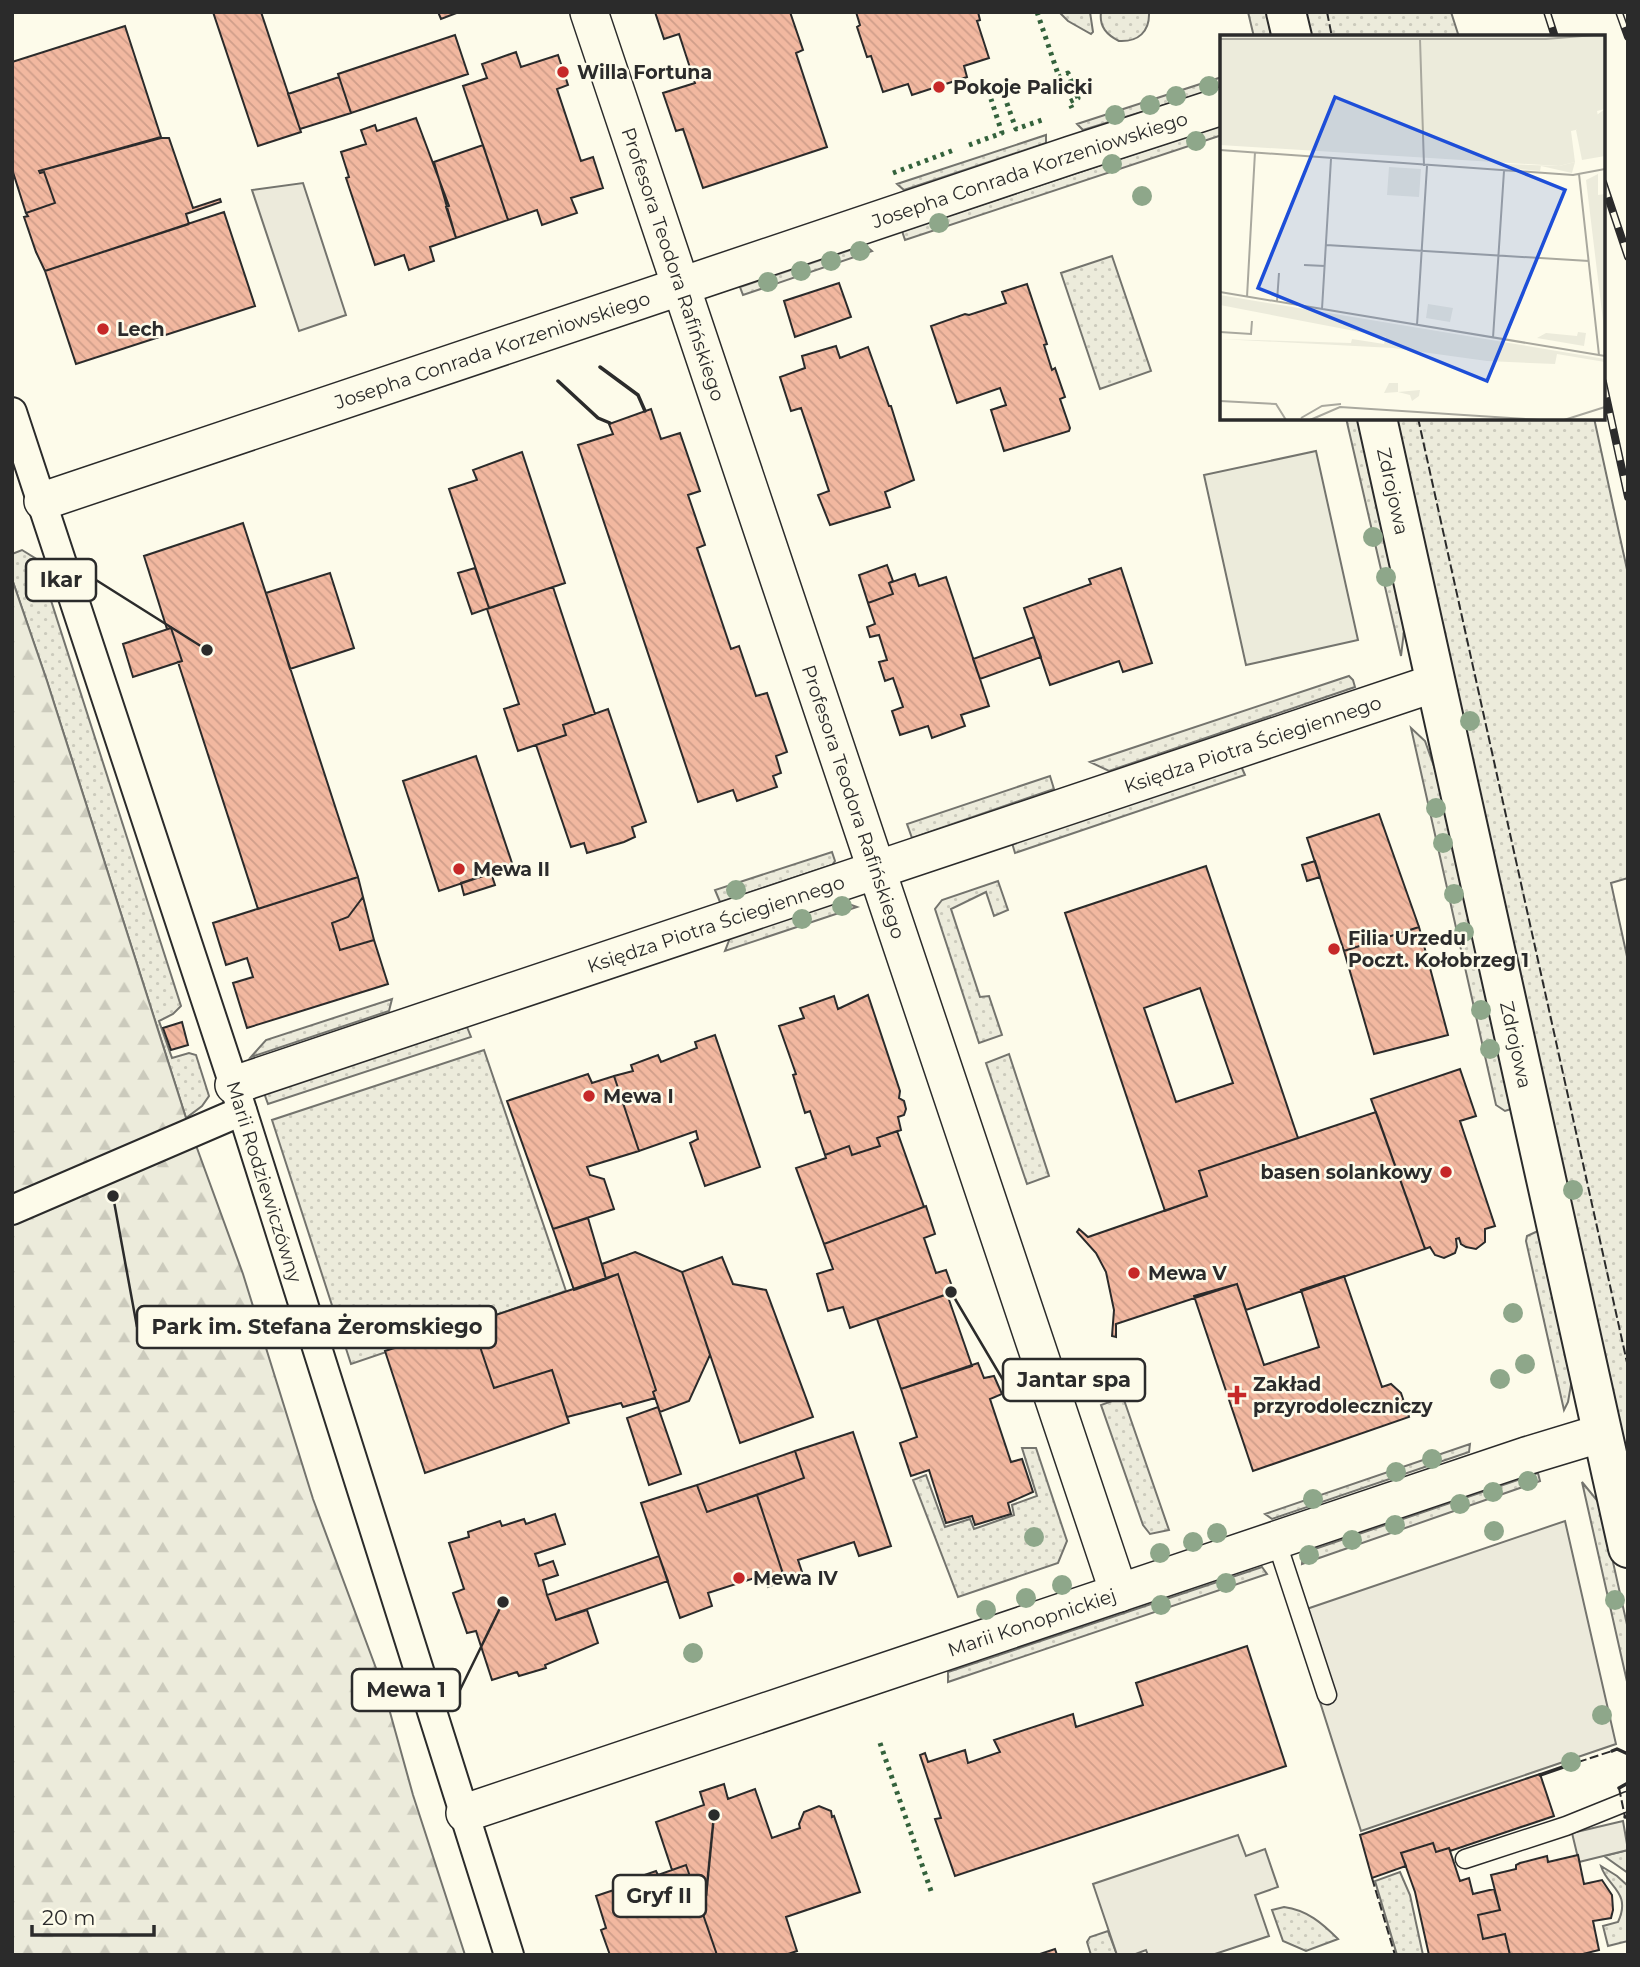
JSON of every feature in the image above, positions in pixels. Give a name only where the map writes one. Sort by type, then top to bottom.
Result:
[{"type":"street","name":"Profesora Teodora Rafińskiego","points":[[589,12],[1119,1593]]},
{"type":"street","points":[[1286,12],[1292,35]]},
{"type":"street","name":"Josepha Conrada Korzeniowskiego","points":[[43,501],[1220,107]]},
{"type":"street","name":"Marii Rodziewiczówny","points":[[12,412],[238,1098],[509,1955]]},
{"type":"street","name":"Zdrojowa","points":[[1377,420],[1628,1548]]},
{"type":"street","name":"Księdza Piotra Ściegiennego","points":[[238,1098],[877,869],[1435,683]]},
{"type":"street","points":[[12,1210],[238,1098]]},
{"type":"street","name":"Marii Konopnickiej","points":[[464,1813],[1526,1456],[1602,1433]]},
{"type":"lane","points":[[1276,1540],[1327,1695]]},
{"type":"lane","points":[[1465,1859],[1566,1826],[1628,1801]]},
{"type":"green space","points":[[1059,12],[1090,12],[1093,32],[1091,34],[1068,21]]},
{"type":"green space","points":[[1101,12],[1149,12],[1149,19],[1145,30],[1137,38],[1119,41],[1105,30],[1101,22]]},
{"type":"green space","points":[[1248,12],[1267,12],[1271,35],[1254,35]]},
{"type":"green space","points":[[1305,12],[1451,12],[1458,35],[1311,35]]},
{"type":"green space","points":[[1220,78],[1220,87],[1213,90],[1083,130],[1077,124]]},
{"type":"green space","points":[[1220,126],[1220,136],[905,240],[902,231]]},
{"type":"green space","points":[[1046,135],[1046,143],[904,190],[897,184]]},
{"type":"green space","points":[[865,245],[872,251],[743,295],[740,287]]},
{"type":"green space","points":[[1112,256],[1151,371],[1100,389],[1061,273]]},
{"type":"green space","points":[[1346,420],[1358,420],[1401,613],[1404,631],[1401,656]]},
{"type":"green space","points":[[1396,420],[1594,420],[1628,574],[1628,878],[1611,883],[1628,961],[1628,1461]]},
{"type":"green space","points":[[1316,451],[1358,640],[1246,665],[1204,475]]},
{"type":"green space","points":[[22,550],[38,560],[181,1006],[173,1014],[159,1021],[172,1058],[189,1053],[196,1055],[209,1096],[202,1106],[186,1118],[12,579],[12,554]]},
{"type":"green space","points":[[12,579],[186,1118],[243,1274],[313,1499],[383,1687],[413,1795],[465,1955],[12,1955]]},
{"type":"green space","points":[[1349,676],[1355,687],[1109,771],[1090,762]]},
{"type":"green space","points":[[1411,728],[1425,741],[1436,772],[1511,1109],[1505,1111],[1496,1105]]},
{"type":"green space","points":[[1241,766],[1245,775],[1015,853],[1012,843]]},
{"type":"green space","points":[[1050,776],[1054,789],[912,838],[907,824]]},
{"type":"green space","points":[[832,852],[835,861],[832,865],[720,902],[715,890]]},
{"type":"green space","points":[[998,881],[1008,910],[994,916],[986,892],[951,909],[980,997],[989,996],[1002,1035],[979,1043],[935,909],[942,900]]},
{"type":"green space","points":[[840,901],[857,907],[725,951],[730,938]]},
{"type":"green space","points":[[392,999],[389,1011],[251,1057],[266,1040]]},
{"type":"green space","points":[[467,1027],[471,1037],[268,1104],[264,1093]]},
{"type":"green space","points":[[484,1050],[566,1291],[351,1364],[272,1120]]},
{"type":"green space","points":[[1009,1054],[1049,1176],[1027,1184],[986,1063]]},
{"type":"green space","points":[[1538,1231],[1572,1379],[1564,1410],[1526,1241],[1527,1236]]},
{"type":"green space","points":[[1123,1397],[1169,1530],[1150,1534],[1143,1525],[1101,1405]]},
{"type":"green space","points":[[1470,1444],[1469,1452],[1272,1519],[1265,1514]]},
{"type":"green space","points":[[1022,1448],[1036,1448],[1067,1541],[1058,1563],[958,1597],[913,1480],[926,1475],[945,1527],[970,1519],[974,1529],[1014,1515],[1012,1505],[1037,1496]]},
{"type":"green space","points":[[1538,1473],[1540,1481],[1302,1564],[1303,1553]]},
{"type":"green space","points":[[1582,1482],[1600,1504],[1628,1629],[1628,1686]]},
{"type":"green space","points":[[1262,1567],[1267,1574],[948,1682],[948,1672]]},
{"type":"green space","points":[[1628,1850],[1628,1873],[1604,1856]]},
{"type":"green space","points":[[1601,1866],[1628,1886],[1628,1941],[1608,1946],[1603,1926],[1618,1922],[1622,1904]]},
{"type":"green space","points":[[1400,1872],[1410,1895],[1423,1955],[1397,1955],[1375,1881]]},
{"type":"green space","points":[[1284,1907],[1314,1918],[1338,1939],[1306,1951],[1283,1941],[1272,1910]]},
{"type":"green space","points":[[1108,1931],[1117,1955],[1091,1955],[1087,1942],[1090,1937]]},
{"type":"shaded area","points":[[303,183],[346,315],[299,331],[252,190]]},
{"type":"shaded area","points":[[1565,1521],[1616,1744],[1361,1831],[1292,1614]]},
{"type":"shaded area","points":[[1623,1821],[1628,1850],[1579,1862],[1572,1833]]},
{"type":"shaded area","points":[[1238,1835],[1246,1856],[1265,1849],[1278,1887],[1255,1895],[1269,1936],[1212,1955],[1148,1955],[1146,1950],[1133,1955],[1117,1955],[1093,1884]]},
{"type":"building","points":[[213,12],[261,12],[301,132],[258,146]]},
{"type":"building","points":[[438,12],[459,12],[441,19]]},
{"type":"building","points":[[655,12],[790,12],[803,50],[796,53],[827,147],[703,188],[683,129],[676,131],[663,93],[695,83],[679,34],[664,39]]},
{"type":"building","points":[[856,12],[978,12],[980,20],[977,21],[989,58],[964,66],[967,77],[912,95],[908,84],[883,92],[871,56],[867,57],[857,27],[860,25]]},
{"type":"building","points":[[125,26],[161,137],[39,171],[44,172],[55,203],[26,213],[12,169],[12,62]]},
{"type":"building","points":[[455,35],[468,74],[351,113],[338,74]]},
{"type":"building","points":[[516,52],[521,67],[558,55],[568,85],[557,89],[581,161],[593,157],[603,188],[571,198],[577,213],[542,225],[537,210],[508,220],[463,86],[487,78],[482,64]]},
{"type":"building","points":[[339,77],[351,113],[300,129],[288,94]]},
{"type":"building","points":[[416,118],[449,206],[446,207],[456,238],[430,247],[434,261],[409,270],[404,255],[375,265],[346,178],[349,177],[341,152],[366,144],[361,130],[375,125],[377,131]]},
{"type":"building","points":[[169,138],[193,208],[220,199],[221,202],[186,214],[189,224],[45,271],[24,217],[28,216],[26,213],[55,203],[44,172],[39,171]]},
{"type":"building","points":[[483,145],[508,220],[456,238],[434,162]]},
{"type":"building","points":[[224,212],[255,306],[76,364],[45,271]]},
{"type":"building","points":[[839,283],[851,317],[795,337],[784,301]]},
{"type":"building","points":[[1027,284],[1047,344],[1044,345],[1052,370],[1055,368],[1065,397],[1060,399],[1070,428],[1069,431],[1004,451],[991,410],[1006,405],[1000,388],[957,403],[931,326],[1006,303],[1002,292]]},
{"type":"building","points":[[836,346],[840,358],[868,347],[891,406],[914,480],[885,492],[890,507],[830,525],[818,495],[829,491],[801,408],[791,411],[780,377],[805,368],[802,356]]},
{"type":"building","points":[[651,409],[661,439],[680,433],[700,491],[688,495],[705,545],[697,548],[731,649],[739,646],[756,696],[767,693],[787,752],[776,756],[781,773],[773,776],[777,787],[737,801],[733,790],[698,802],[578,445],[613,434],[609,424]]},
{"type":"building","points":[[522,452],[565,583],[489,608],[449,489],[477,480],[473,470]]},
{"type":"building","points":[[243,523],[358,877],[258,909],[178,662],[182,661],[171,628],[167,629],[144,556]]},
{"type":"building","points":[[887,565],[893,581],[889,583],[893,594],[868,603],[859,575]]},
{"type":"building","points":[[475,568],[489,608],[472,614],[458,573]]},
{"type":"building","points":[[1121,568],[1152,663],[1123,672],[1119,661],[1050,685],[1024,608],[1091,584],[1089,579]]},
{"type":"building","points":[[330,573],[354,648],[290,669],[266,593]]},
{"type":"building","points":[[915,574],[919,586],[946,577],[989,706],[961,715],[965,726],[932,738],[928,726],[900,735],[892,711],[903,707],[893,678],[885,681],[879,662],[887,660],[879,635],[870,637],[867,627],[875,624],[868,603],[893,594],[889,583]]},
{"type":"building","points":[[553,587],[595,714],[563,725],[566,735],[518,751],[504,709],[519,704],[487,609]]},
{"type":"building","points":[[171,628],[182,661],[133,677],[123,644]]},
{"type":"building","points":[[1034,637],[1041,657],[980,679],[973,659]]},
{"type":"building","points":[[608,709],[646,822],[632,827],[635,837],[587,853],[584,843],[571,847],[536,745],[566,735],[563,725]]},
{"type":"building","points":[[476,756],[513,866],[439,891],[403,781]]},
{"type":"building","points":[[1379,814],[1419,927],[1344,951],[1307,838]]},
{"type":"building","points":[[1315,861],[1320,877],[1307,881],[1302,865]]},
{"type":"building","points":[[1206,866],[1298,1138],[1199,1171],[1207,1196],[1165,1211],[1065,913]],"holes":[[[1200,988],[1233,1083],[1176,1102],[1144,1008]]]},
{"type":"building","points":[[491,873],[495,885],[464,895],[461,883]]},
{"type":"building","points":[[358,877],[363,897],[348,917],[332,923],[340,950],[374,940],[388,984],[247,1028],[233,983],[253,977],[247,958],[226,965],[213,923]]},
{"type":"building","points":[[363,897],[374,940],[340,950],[332,923],[348,917]]},
{"type":"building","points":[[1419,927],[1448,1035],[1374,1054],[1344,951]]},
{"type":"building","points":[[868,995],[900,1091],[899,1098],[904,1101],[906,1109],[904,1115],[898,1117],[901,1130],[877,1138],[880,1146],[852,1155],[849,1146],[825,1155],[810,1111],[805,1113],[793,1075],[796,1074],[779,1026],[804,1018],[800,1008],[834,996],[838,1009]]},
{"type":"building","points":[[182,1022],[188,1045],[171,1050],[163,1028]]},
{"type":"building","points":[[715,1035],[760,1167],[705,1186],[690,1143],[698,1139],[696,1131],[639,1151],[614,1076],[633,1071],[631,1065],[658,1055],[661,1062],[697,1048],[695,1042]]},
{"type":"building","points":[[1460,1069],[1476,1116],[1460,1121],[1495,1226],[1485,1229],[1485,1242],[1476,1249],[1466,1247],[1461,1244],[1459,1238],[1456,1239],[1455,1253],[1444,1258],[1435,1255],[1430,1247],[1425,1249],[1371,1099]]},
{"type":"building","points":[[588,1074],[592,1083],[614,1076],[639,1151],[587,1167],[590,1175],[604,1179],[614,1209],[553,1229],[507,1101]]},
{"type":"building","points":[[1376,1112],[1425,1249],[1246,1310],[1237,1284],[1116,1324],[1116,1337],[1112,1336],[1114,1310],[1106,1272],[1096,1253],[1077,1232],[1079,1229],[1088,1237],[1207,1196],[1199,1171]]},
{"type":"building","points":[[897,1131],[924,1207],[824,1244],[796,1168],[826,1158],[825,1155],[849,1146],[852,1155],[880,1146],[877,1138]]},
{"type":"building","points":[[926,1206],[935,1234],[924,1238],[936,1273],[946,1270],[954,1292],[850,1328],[843,1307],[828,1311],[817,1274],[833,1269],[824,1244]]},
{"type":"building","points":[[588,1218],[606,1279],[574,1290],[553,1229]]},
{"type":"building","points":[[635,1252],[682,1272],[710,1355],[689,1401],[660,1412],[653,1392],[656,1390],[618,1274],[606,1279],[602,1264]]},
{"type":"building","points":[[722,1257],[733,1284],[766,1290],[813,1417],[740,1443],[682,1272]]},
{"type":"building","points":[[618,1274],[656,1390],[653,1392],[655,1398],[623,1407],[621,1403],[567,1417],[552,1370],[494,1388],[472,1323]]},
{"type":"building","points":[[1344,1276],[1382,1387],[1391,1384],[1401,1393],[1409,1417],[1253,1471],[1194,1296],[1237,1284],[1264,1365],[1319,1347],[1301,1290]]},
{"type":"building","points":[[947,1294],[972,1366],[901,1389],[877,1319]]},
{"type":"building","points":[[472,1323],[494,1388],[552,1370],[569,1423],[425,1473],[385,1351]]},
{"type":"building","points":[[978,1363],[984,1378],[994,1376],[1002,1394],[990,1399],[1011,1462],[1022,1459],[1033,1492],[1008,1503],[1011,1514],[975,1525],[972,1516],[946,1523],[929,1470],[911,1476],[900,1443],[917,1437],[901,1389]]},
{"type":"building","points":[[658,1407],[681,1474],[649,1485],[627,1418]]},
{"type":"building","points":[[853,1432],[891,1546],[859,1556],[854,1542],[798,1560],[803,1575],[785,1580],[757,1495],[804,1478],[795,1451]]},
{"type":"building","points":[[795,1451],[804,1478],[707,1512],[697,1485]]},
{"type":"building","points":[[697,1485],[707,1512],[757,1495],[785,1580],[768,1587],[764,1575],[708,1593],[712,1606],[680,1618],[641,1503]]},
{"type":"building","points":[[555,1514],[565,1544],[535,1554],[539,1566],[553,1561],[558,1575],[543,1580],[547,1595],[556,1620],[587,1610],[598,1643],[545,1665],[546,1668],[519,1676],[517,1672],[492,1680],[476,1631],[467,1633],[453,1593],[464,1589],[449,1543],[469,1537],[468,1532],[500,1521],[502,1526],[524,1519],[526,1524]]},
{"type":"building","points":[[659,1556],[668,1581],[556,1620],[547,1595]]},
{"type":"building","points":[[1247,1646],[1286,1766],[955,1876],[935,1819],[941,1818],[920,1755],[925,1753],[928,1762],[965,1750],[968,1763],[1000,1752],[994,1740],[1073,1714],[1076,1727],[1143,1705],[1136,1683]]},
{"type":"building","points":[[1540,1774],[1554,1816],[1450,1851],[1449,1848],[1436,1852],[1433,1843],[1401,1853],[1406,1866],[1372,1878],[1360,1835]]},
{"type":"building","points":[[724,1784],[728,1799],[755,1789],[772,1838],[800,1828],[804,1812],[819,1806],[831,1811],[832,1817],[834,1816],[860,1892],[786,1917],[797,1951],[785,1955],[717,1955],[686,1865],[672,1870],[656,1822],[704,1805],[700,1792]]},
{"type":"building","points":[[1433,1843],[1436,1852],[1449,1848],[1460,1881],[1469,1878],[1473,1894],[1494,1889],[1500,1910],[1478,1915],[1483,1939],[1505,1934],[1510,1955],[1429,1955],[1415,1892],[1401,1853]]},
{"type":"building","points":[[1578,1855],[1584,1884],[1602,1880],[1612,1895],[1611,1918],[1593,1921],[1599,1950],[1579,1955],[1510,1955],[1505,1934],[1483,1939],[1478,1915],[1500,1910],[1491,1875],[1516,1869],[1516,1865],[1520,1863],[1547,1856],[1548,1862]]},
{"type":"building","points":[[686,1865],[717,1955],[610,1955],[601,1930],[606,1928],[596,1896],[626,1886],[624,1882],[656,1871],[658,1875]]},
{"type":"building","points":[[1055,1949],[1057,1955],[1037,1955]]},
{"type":"railway","points":[[1547,12],[1554,35]]},
{"type":"railway","points":[[1619,12],[1628,37]]},
{"type":"railway","points":[[1605,188],[1628,257]]},
{"type":"railway","points":[[1605,391],[1628,497]]},
{"type":"hedge","points":[[1037,12],[1059,77],[1068,73],[1078,98],[1069,102],[1072,108]]},
{"type":"hedge","points":[[1004,95],[1016,129],[1042,120]]},
{"type":"hedge","points":[[969,145],[1002,133],[991,99]]},
{"type":"hedge","points":[[893,173],[954,150]]},
{"type":"hedge","points":[[880,1743],[931,1891]]},
{"type":"fence","points":[[1327,12],[1332,35]]},
{"type":"fence","points":[[1418,420],[1628,1367]]},
{"type":"fence","points":[[1566,1766],[1612,1751]]},
{"type":"fence","points":[[1619,1788],[1625,1817]]},
{"type":"fence","points":[[1372,1878],[1395,1955]]},
{"type":"wall","points":[[600,367],[638,395],[645,411]]},
{"type":"wall","points":[[558,381],[598,418],[610,423]]},
{"type":"wall","points":[[1612,1751],[1617,1749],[1628,1754]]},
{"type":"wall","points":[[1540,1775],[1566,1766]]},
{"type":"wall","points":[[1619,1788],[1628,1783]]},
{"type":"place","name":"Willa Fortuna","points":[[563,72]]},
{"type":"place","name":"Pokoje Palicki","points":[[939,87]]},
{"type":"place","name":"Lech","points":[[103,329]]},
{"type":"place","name":"Ikar","points":[[207,650]]},
{"type":"place","name":"Mewa II","points":[[459,869]]},
{"type":"place","name":"Filia Urzedu Poczt. Kołobrzeg 1","points":[[1334,949]]},
{"type":"place","name":"Mewa I","points":[[589,1096]]},
{"type":"place","name":"basen solankowy","points":[[1446,1172]]},
{"type":"place","name":"Park im. Stefana Żeromskiego","points":[[113,1196]]},
{"type":"place","name":"Mewa V","points":[[1134,1273]]},
{"type":"place","name":"Jantar spa","points":[[951,1292]]},
{"type":"place","name":"Zakład przyrodoleczniczy","points":[[1237,1395]]},
{"type":"place","name":"Mewa IV","points":[[739,1578]]},
{"type":"place","name":"Mewa 1","points":[[503,1602]]},
{"type":"place","name":"Gryf II","points":[[714,1815]]}]
